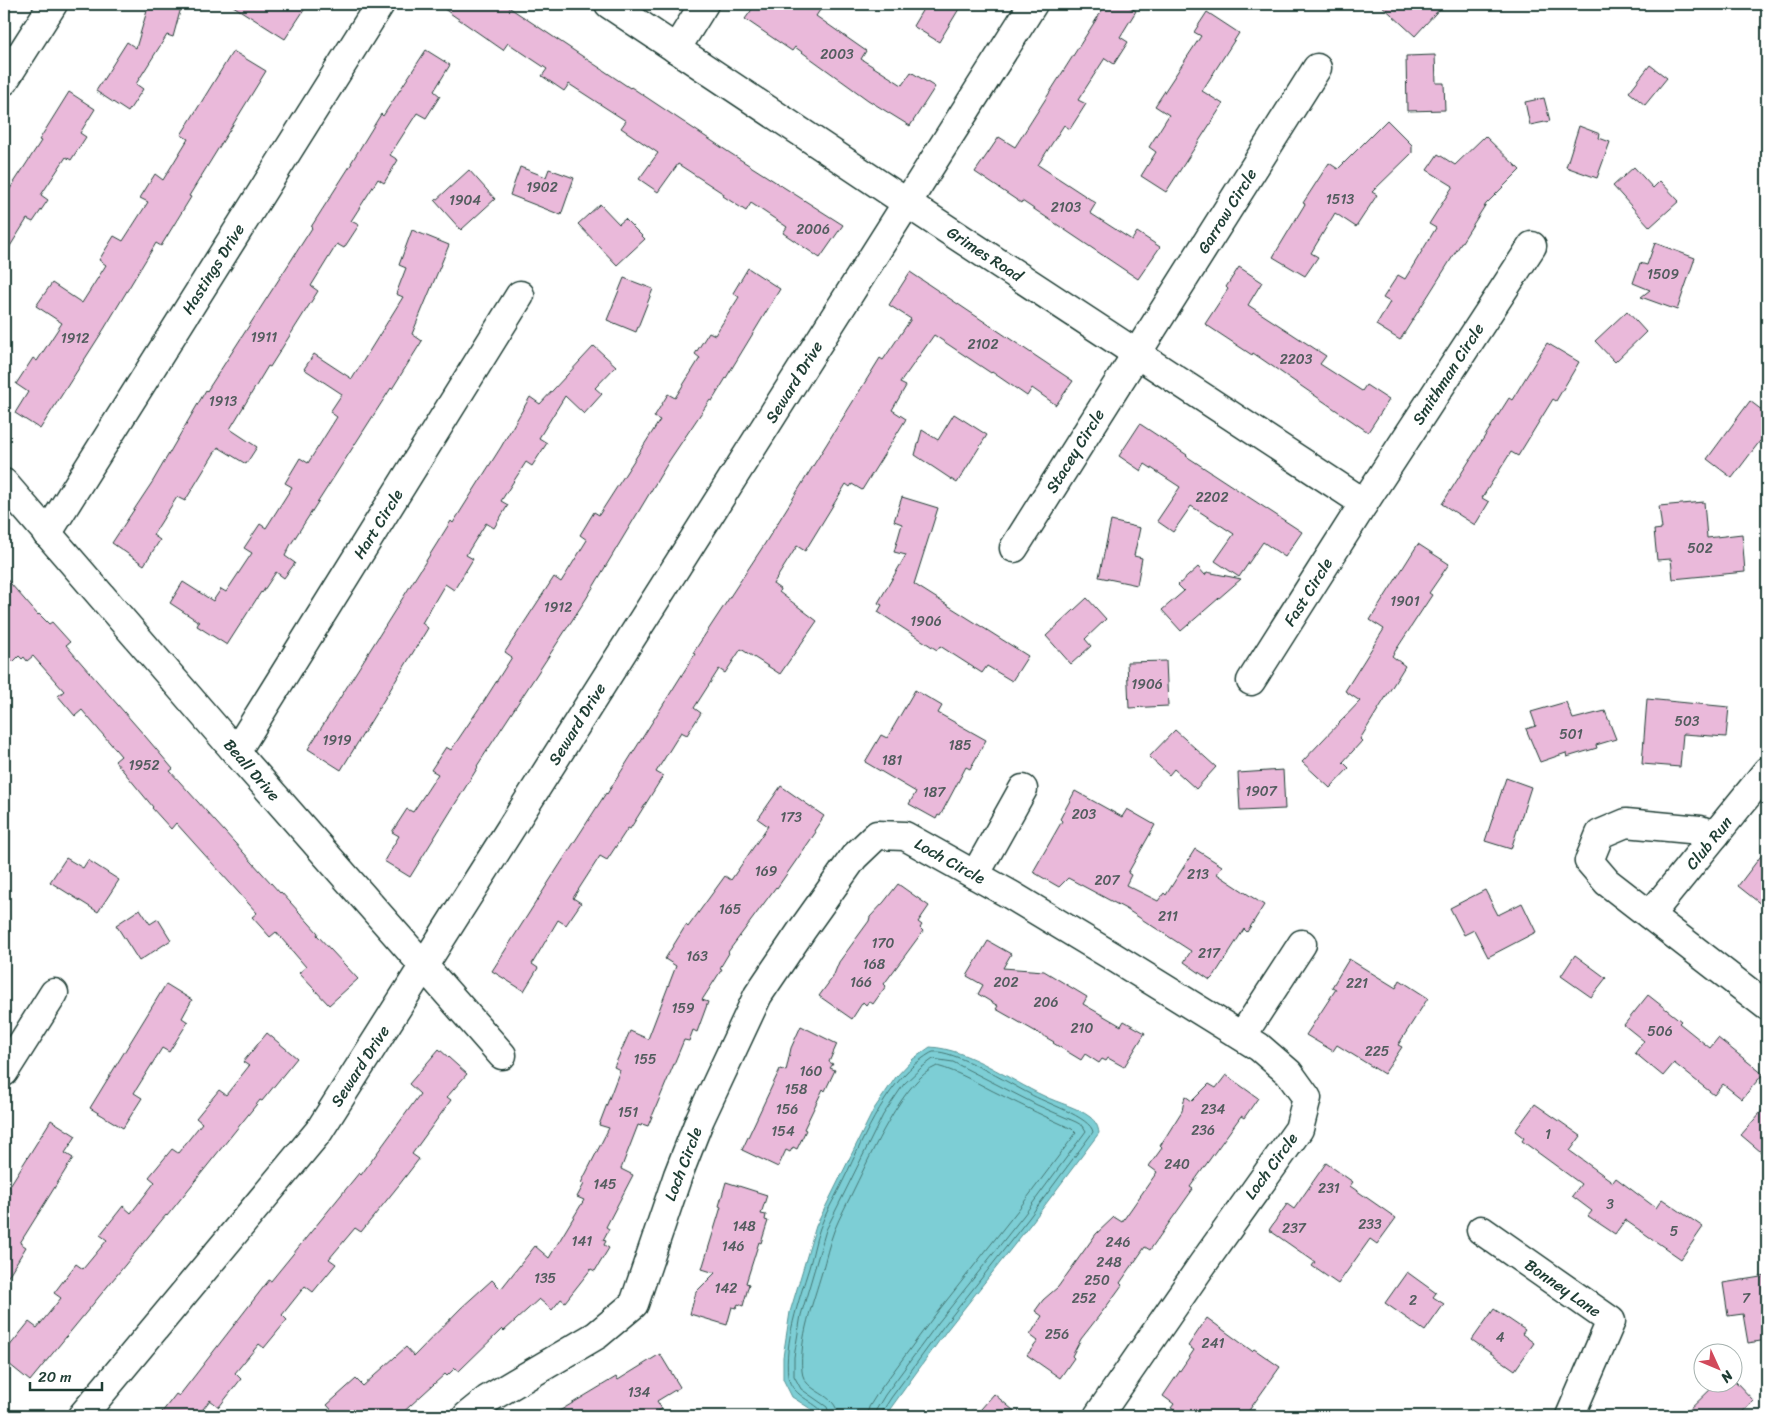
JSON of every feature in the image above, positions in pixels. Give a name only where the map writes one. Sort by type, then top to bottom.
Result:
[{"type":"street","points":[[4,82],[54,4]]},
{"type":"street","name":"Hastings Drive","points":[[47,534],[380,4]]},
{"type":"street","name":"Grimes Road","points":[[608,4],[1364,503]]},
{"type":"street","points":[[676,49],[704,4]]},
{"type":"street","name":"Seward Drive","points":[[82,1416],[319,1131],[1033,4]]},
{"type":"street","name":"Garrow Circle","points":[[1137,354],[1316,68]]},
{"type":"street","name":"Smithman Circle","points":[[1364,503],[1532,246]]},
{"type":"street","name":"Hart Circle","points":[[236,752],[520,295]]},
{"type":"street","name":"Stacey Circle","points":[[1014,548],[1137,354]]},
{"type":"street","name":"Beall Drive","points":[[4,483],[236,752],[502,1055]]},
{"type":"street","name":"Fast Circle","points":[[1251,681],[1364,503]]},
{"type":"street","name":"Club Run","points":[[1650,915],[1767,771]]},
{"type":"street","points":[[975,875],[1023,789]]},
{"type":"street","points":[[1715,835],[1700,830],[1626,823],[1600,834],[1589,861],[1607,882],[1767,1006]]},
{"type":"street","name":"Loch Circle","points":[[467,1416],[488,1399],[597,1335],[634,1304],[678,1175],[700,1119],[758,995],[854,857],[877,835],[905,836],[1104,951],[1259,1047],[1289,1073],[1308,1098],[1299,1129],[1207,1257],[1098,1416]]},
{"type":"street","points":[[1242,1036],[1302,944]]},
{"type":"street","points":[[4,1072],[54,993]]},
{"type":"street","name":"Bonney Lane","points":[[1481,1230],[1610,1321],[1570,1416]]},
{"type":"water","points":[[930,1047],[945,1049],[974,1059],[1044,1096],[1079,1110],[1094,1121],[1099,1133],[1033,1221],[947,1330],[885,1416],[822,1416],[792,1397],[783,1379],[783,1357],[790,1312],[816,1226],[874,1109],[896,1077],[913,1059]]},
{"type":"building","points":[[149,4],[182,4],[173,37],[167,35],[136,84],[143,89],[128,112],[96,91],[127,42],[136,48]]},
{"type":"building","points":[[230,4],[308,4],[285,39]]},
{"type":"building","points":[[437,4],[504,4],[630,88],[843,225],[820,258],[783,233],[787,227],[751,203],[746,211],[678,164],[658,192],[639,179],[658,153],[621,128],[626,121],[569,84],[564,91],[542,76],[547,69],[508,43],[503,50]]},
{"type":"building","points":[[756,4],[810,4],[820,10],[816,16],[866,51],[861,59],[902,85],[911,72],[935,87],[910,126],[868,100],[795,47],[792,51],[745,19]]},
{"type":"building","points":[[926,4],[962,4],[939,42],[913,26]]},
{"type":"building","points":[[1106,4],[1125,4],[1136,11],[1120,37],[1128,42],[1114,64],[1105,58],[1078,100],[1086,104],[1070,129],[1064,125],[1038,165],[1096,203],[1090,213],[1132,240],[1137,232],[1160,247],[1138,279],[1022,201],[1021,203],[975,172],[999,137],[1015,147]]},
{"type":"building","points":[[1380,4],[1444,4],[1415,36]]},
{"type":"building","points":[[1207,12],[1239,33],[1202,91],[1223,104],[1166,192],[1141,176],[1156,152],[1149,147],[1169,115],[1155,106],[1201,36],[1194,32]]},
{"type":"building","points":[[426,50],[450,65],[434,91],[440,96],[426,118],[417,113],[390,155],[398,160],[384,183],[378,179],[351,221],[359,225],[344,248],[337,244],[311,286],[318,291],[270,367],[268,366],[230,429],[257,447],[246,464],[218,447],[185,501],[177,497],[153,535],[160,540],[144,565],[112,543],[153,481],[206,390],[312,228],[381,114],[383,116]]},
{"type":"building","points":[[233,51],[266,71],[189,196],[191,197],[161,246],[156,243],[40,429],[15,413],[28,392],[16,384],[33,358],[37,361],[62,323],[36,306],[52,283],[82,303],[106,265],[99,260],[114,236],[123,241],[148,202],[140,198],[155,174],[163,180],[188,139],[181,135]]},
{"type":"building","points":[[1435,55],[1436,83],[1444,83],[1445,110],[1407,111],[1406,56]]},
{"type":"building","points":[[1650,65],[1667,78],[1645,105],[1629,92]]},
{"type":"building","points":[[69,92],[95,109],[80,133],[86,137],[71,160],[66,157],[41,195],[48,200],[33,222],[27,219],[4,256],[4,198],[41,141],[39,140]]},
{"type":"building","points":[[1544,98],[1550,121],[1530,125],[1525,102]]},
{"type":"building","points":[[1387,120],[1412,145],[1412,153],[1372,192],[1377,195],[1356,227],[1335,213],[1311,253],[1318,257],[1305,276],[1273,257],[1305,204],[1303,203],[1329,163],[1338,169]]},
{"type":"building","points":[[1579,126],[1600,134],[1599,138],[1610,142],[1597,178],[1566,167]]},
{"type":"building","points":[[1485,136],[1520,170],[1486,204],[1400,340],[1376,325],[1390,302],[1383,298],[1398,275],[1405,279],[1436,228],[1429,224],[1453,186],[1427,170],[1438,154],[1455,165]]},
{"type":"building","points":[[520,167],[546,177],[549,169],[574,178],[561,215],[510,195]]},
{"type":"building","points":[[1634,167],[1653,188],[1660,181],[1679,201],[1650,227],[1613,186]]},
{"type":"building","points":[[469,170],[495,199],[461,230],[435,201]]},
{"type":"building","points":[[600,204],[619,224],[625,219],[645,239],[617,265],[578,224]]},
{"type":"building","points":[[412,230],[449,245],[412,334],[422,341],[291,544],[285,556],[295,563],[284,578],[276,572],[227,645],[197,626],[199,622],[170,603],[183,582],[213,601],[221,589],[226,592],[252,553],[244,548],[260,524],[266,528],[292,487],[285,483],[300,458],[308,463],[337,417],[330,412],[342,394],[304,369],[314,354],[352,379],[403,297],[396,294],[406,268],[399,265]]},
{"type":"building","points":[[1655,243],[1695,258],[1677,310],[1641,297],[1650,290],[1633,283],[1640,263],[1647,265]]},
{"type":"building","points":[[1239,267],[1262,282],[1248,305],[1326,356],[1320,364],[1362,391],[1366,385],[1389,400],[1368,432],[1253,353],[1252,355],[1205,324],[1228,289],[1226,287]]},
{"type":"building","points":[[748,268],[780,289],[712,401],[710,400],[669,461],[586,599],[477,766],[410,877],[384,861],[399,836],[392,832],[407,809],[413,812],[438,774],[431,770],[446,747],[451,750],[484,701],[512,657],[505,652],[554,577],[561,582],[587,540],[580,535],[594,512],[599,515],[660,420],[654,417],[668,394],[675,398],[700,358],[695,354],[709,332],[715,335],[739,297],[733,293]]},
{"type":"building","points":[[910,272],[1073,381],[1056,405],[1032,388],[1027,396],[934,335],[900,383],[906,386],[892,410],[906,419],[862,490],[852,484],[850,487],[846,484],[805,551],[797,546],[773,584],[780,589],[779,592],[817,621],[780,674],[741,649],[725,673],[719,669],[694,708],[701,713],[687,735],[681,732],[656,772],[663,776],[630,829],[628,828],[607,860],[600,856],[573,898],[581,903],[566,925],[558,920],[532,964],[538,968],[524,991],[492,971],[607,794],[695,654],[693,653],[764,545],[880,358],[883,360],[911,319],[889,305]]},
{"type":"building","points":[[624,278],[653,289],[636,332],[607,320]]},
{"type":"building","points":[[1627,311],[1646,332],[1615,362],[1595,341]]},
{"type":"building","points":[[1547,343],[1579,362],[1556,401],[1553,399],[1518,456],[1511,452],[1482,498],[1489,502],[1475,525],[1442,504],[1509,398],[1512,400]]},
{"type":"building","points":[[594,346],[616,366],[595,388],[602,394],[584,414],[565,396],[539,438],[547,443],[532,466],[526,462],[501,501],[508,505],[494,528],[486,523],[466,555],[473,559],[454,590],[445,584],[422,623],[428,628],[341,770],[308,749],[451,521],[453,523],[501,447],[530,397],[540,404]]},
{"type":"building","points":[[1750,401],[1767,414],[1767,447],[1760,441],[1732,478],[1707,459]]},
{"type":"building","points":[[954,414],[987,435],[957,483],[915,455],[922,430],[938,440]]},
{"type":"building","points":[[1140,424],[1302,532],[1285,557],[1263,542],[1239,577],[1215,561],[1234,534],[1191,506],[1173,532],[1157,521],[1180,487],[1145,464],[1141,471],[1119,456]]},
{"type":"building","points":[[902,497],[938,508],[914,584],[1028,656],[1012,681],[987,666],[982,673],[940,646],[937,650],[878,612],[882,605],[878,603],[906,555],[894,552],[902,524],[894,521]]},
{"type":"building","points":[[1704,502],[1707,538],[1742,534],[1745,572],[1673,579],[1671,559],[1657,560],[1654,530],[1662,529],[1659,506]]},
{"type":"building","points":[[1111,521],[1140,528],[1134,556],[1142,558],[1137,585],[1099,577]]},
{"type":"building","points":[[1418,544],[1449,564],[1429,593],[1432,595],[1392,656],[1405,666],[1360,739],[1362,741],[1343,762],[1349,768],[1330,788],[1302,762],[1360,701],[1345,691],[1384,629],[1370,620]]},
{"type":"building","points":[[1198,567],[1205,575],[1207,572],[1241,579],[1181,631],[1162,610],[1184,591],[1178,585]]},
{"type":"building","points":[[4,576],[38,615],[49,624],[52,622],[70,642],[66,645],[173,769],[170,771],[358,979],[329,1005],[299,973],[306,967],[276,932],[270,937],[252,917],[257,913],[176,823],[171,829],[152,808],[115,761],[121,756],[82,710],[75,716],[58,696],[64,691],[33,656],[27,661],[24,657],[22,659],[19,656],[13,662],[4,651]]},
{"type":"building","points":[[1087,598],[1106,619],[1085,639],[1091,646],[1071,664],[1046,636]]},
{"type":"building","points":[[1166,661],[1168,706],[1129,708],[1127,662]]},
{"type":"building","points":[[915,690],[942,706],[938,713],[986,740],[970,769],[966,767],[940,816],[938,815],[936,819],[909,804],[916,792],[865,762],[881,735],[887,738]]},
{"type":"building","points":[[1647,699],[1729,707],[1726,737],[1683,734],[1680,767],[1642,764]]},
{"type":"building","points":[[1566,702],[1573,719],[1605,711],[1616,739],[1596,745],[1597,748],[1567,757],[1566,753],[1540,762],[1526,729],[1536,726],[1531,712]]},
{"type":"building","points":[[1175,730],[1216,767],[1196,789],[1174,769],[1169,775],[1149,757]]},
{"type":"building","points":[[1283,770],[1285,809],[1240,811],[1238,773]]},
{"type":"building","points":[[1506,778],[1531,787],[1511,849],[1485,841]]},
{"type":"building","points":[[781,786],[824,816],[814,831],[816,832],[777,888],[728,952],[720,968],[722,969],[702,1000],[708,1002],[697,1032],[693,1030],[689,1041],[684,1040],[648,1126],[638,1125],[621,1169],[633,1175],[606,1227],[609,1229],[603,1240],[606,1241],[604,1245],[609,1248],[595,1271],[591,1269],[565,1302],[561,1299],[552,1310],[539,1299],[504,1331],[502,1329],[459,1371],[455,1368],[447,1376],[445,1374],[399,1416],[337,1416],[327,1405],[356,1379],[363,1386],[406,1347],[414,1356],[461,1308],[492,1280],[501,1289],[535,1246],[549,1258],[584,1200],[577,1197],[584,1184],[581,1183],[609,1128],[599,1125],[620,1070],[614,1067],[630,1031],[648,1039],[676,966],[665,959],[686,925],[688,927],[725,876],[731,880],[768,826],[758,819]]},
{"type":"building","points":[[1075,791],[1122,817],[1127,809],[1155,825],[1128,873],[1131,875],[1126,885],[1158,901],[1164,893],[1166,895],[1195,849],[1222,866],[1217,874],[1264,905],[1247,932],[1244,929],[1210,980],[1184,962],[1191,951],[1126,909],[1068,878],[1059,887],[1033,872],[1062,821],[1060,819]]},
{"type":"building","points":[[1767,848],[1767,909],[1738,886]]},
{"type":"building","points":[[66,858],[83,868],[88,860],[119,880],[98,912],[50,882]]},
{"type":"building","points":[[898,884],[929,906],[918,922],[922,925],[920,928],[923,931],[884,984],[886,986],[873,1004],[869,1001],[866,1005],[863,1002],[852,1019],[819,996],[833,977],[839,962],[870,917]]},
{"type":"building","points":[[1485,890],[1498,915],[1522,903],[1536,932],[1488,957],[1474,930],[1464,935],[1450,908]]},
{"type":"building","points":[[140,909],[150,924],[158,919],[171,940],[139,961],[116,925]]},
{"type":"building","points":[[988,941],[1011,954],[1003,968],[1044,971],[1087,997],[1083,1004],[1121,1026],[1124,1021],[1145,1033],[1124,1067],[1108,1058],[1106,1061],[1102,1059],[1099,1063],[1085,1054],[1081,1060],[1054,1042],[996,1009],[998,1006],[978,994],[983,985],[967,976]]},
{"type":"building","points":[[1575,955],[1606,978],[1591,997],[1561,976]]},
{"type":"building","points":[[1349,959],[1396,988],[1400,980],[1428,998],[1398,1045],[1402,1047],[1384,1074],[1337,1045],[1333,1051],[1306,1035],[1336,989],[1332,987]]},
{"type":"building","points":[[166,984],[192,1000],[182,1018],[188,1022],[169,1052],[162,1048],[134,1093],[142,1098],[123,1128],[90,1108]]},
{"type":"building","points":[[1648,995],[1681,1021],[1679,1023],[1710,1048],[1718,1038],[1763,1074],[1742,1099],[1723,1084],[1714,1095],[1674,1063],[1663,1076],[1635,1053],[1644,1041],[1624,1025]]},
{"type":"building","points":[[801,1026],[837,1044],[829,1062],[833,1064],[830,1068],[835,1070],[825,1091],[823,1089],[804,1129],[806,1130],[797,1149],[793,1147],[790,1152],[786,1150],[778,1167],[742,1150],[780,1069],[786,1071],[791,1048]]},
{"type":"building","points":[[267,1033],[297,1058],[262,1101],[260,1100],[167,1216],[30,1381],[4,1360],[4,1353],[29,1322],[37,1328],[61,1298],[54,1293],[76,1264],[83,1269],[107,1240],[100,1235],[123,1206],[131,1213],[155,1182],[149,1177],[172,1149],[178,1153],[202,1123],[196,1118],[219,1090],[226,1095],[249,1066],[243,1062]]},
{"type":"building","points":[[439,1049],[467,1074],[447,1097],[451,1100],[412,1154],[419,1159],[361,1232],[355,1228],[329,1259],[336,1264],[313,1292],[305,1286],[282,1315],[287,1320],[264,1348],[259,1344],[235,1373],[241,1379],[219,1407],[210,1400],[200,1413],[203,1416],[159,1416],[176,1394],[179,1396],[269,1280],[271,1281],[359,1173],[361,1175],[420,1094],[409,1084]]},
{"type":"building","points":[[1226,1075],[1258,1098],[1244,1118],[1241,1116],[1190,1187],[1193,1189],[1150,1250],[1145,1247],[1120,1283],[1122,1285],[1081,1339],[1072,1356],[1074,1358],[1060,1378],[1027,1355],[1038,1341],[1030,1335],[1042,1316],[1035,1311],[1043,1300],[1058,1287],[1096,1234],[1114,1217],[1122,1222],[1157,1172],[1149,1166],[1162,1148],[1160,1146],[1182,1111],[1185,1096],[1192,1101],[1209,1084],[1216,1088]]},
{"type":"building","points":[[1535,1104],[1581,1136],[1570,1151],[1613,1182],[1616,1178],[1656,1208],[1662,1199],[1703,1227],[1681,1259],[1625,1220],[1615,1234],[1588,1216],[1592,1211],[1572,1196],[1581,1184],[1522,1141],[1524,1138],[1515,1131]]},
{"type":"building","points":[[1767,1105],[1767,1157],[1741,1135]]},
{"type":"building","points":[[51,1120],[76,1136],[65,1153],[73,1158],[20,1243],[26,1247],[4,1283],[4,1195]]},
{"type":"building","points":[[1326,1163],[1353,1182],[1350,1186],[1396,1218],[1377,1244],[1370,1239],[1338,1284],[1312,1266],[1315,1262],[1269,1230],[1287,1204],[1294,1209]]},
{"type":"building","points":[[726,1182],[767,1195],[761,1214],[766,1215],[765,1220],[768,1221],[746,1283],[749,1284],[743,1306],[738,1304],[736,1308],[732,1307],[727,1325],[690,1314],[696,1292],[715,1273],[702,1269],[721,1207],[719,1206]]},
{"type":"building","points":[[1407,1272],[1436,1293],[1433,1297],[1444,1304],[1425,1331],[1385,1303]]},
{"type":"building","points":[[1767,1276],[1767,1340],[1748,1343],[1743,1314],[1728,1316],[1723,1283]]},
{"type":"building","points":[[1494,1309],[1525,1330],[1522,1334],[1534,1343],[1515,1370],[1472,1340]]},
{"type":"building","points":[[1207,1318],[1252,1351],[1254,1349],[1280,1367],[1245,1416],[1184,1416],[1171,1408],[1174,1404],[1163,1396],[1194,1350],[1188,1346]]},
{"type":"building","points":[[660,1354],[680,1387],[657,1401],[662,1409],[650,1416],[551,1416],[616,1377],[618,1380]]},
{"type":"building","points":[[1744,1390],[1754,1401],[1738,1416],[1683,1416],[1708,1392]]},
{"type":"building","points":[[994,1394],[1020,1416],[975,1416]]}]
